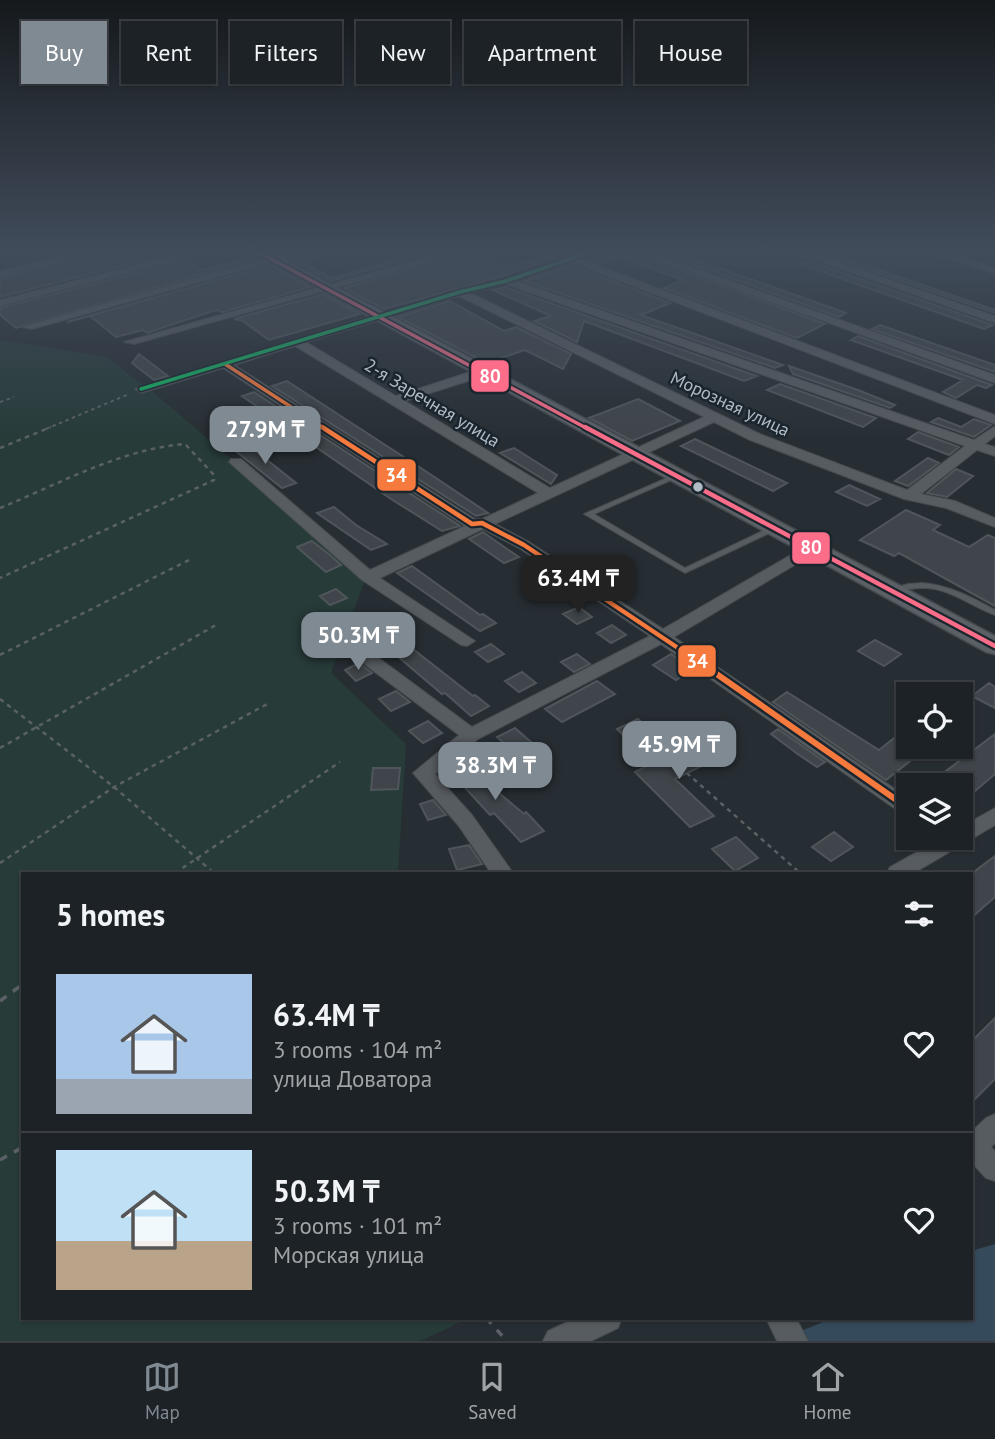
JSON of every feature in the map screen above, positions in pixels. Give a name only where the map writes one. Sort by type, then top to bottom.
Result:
[{"type":"main road","points":[[377,316],[995,646]]},
{"type":"street","points":[[28,327],[67,316]]},
{"type":"street","points":[[130,342],[223,316]]},
{"type":"street","points":[[141,389],[388,316]]},
{"type":"street","name":"Морозная улица","points":[[508,316],[755,437],[909,496],[950,504],[995,523]]},
{"type":"street","points":[[604,316],[995,452]]},
{"type":"street","points":[[722,316],[995,420]]},
{"type":"street","points":[[817,316],[995,379]]},
{"type":"street","name":"2-я Заречная улица","points":[[299,343],[547,492]]},
{"type":"street","points":[[225,364],[472,524],[482,523],[524,545],[663,636],[896,800]]},
{"type":"street","points":[[392,401],[483,372]]},
{"type":"street","points":[[368,577],[714,417]]},
{"type":"street","points":[[909,496],[995,430]]},
{"type":"street","points":[[236,462],[368,577],[467,641]]},
{"type":"street","points":[[501,872],[465,820],[423,773],[471,736],[663,636],[813,548]]},
{"type":"street","points":[[362,654],[471,736]]},
{"type":"street","points":[[973,829],[995,815]]},
{"type":"street","points":[[899,872],[937,850]]},
{"type":"street","points":[[995,1126],[973,1148],[995,1169]]},
{"type":"street","points":[[558,1341],[604,1320]]},
{"type":"lane","points":[[676,477],[588,514],[685,571],[774,529]]},
{"type":"lane","points":[[893,591],[913,583],[935,584],[995,613]]},
{"type":"path","points":[[0,448],[141,389]]},
{"type":"path","points":[[0,402],[14,397]]},
{"type":"path","points":[[0,508],[131,456],[177,444],[185,444],[215,475],[214,480],[0,578]]},
{"type":"path","points":[[0,655],[191,559]]},
{"type":"path","points":[[0,748],[216,625]]},
{"type":"path","points":[[0,699],[114,787],[213,872]]},
{"type":"path","points":[[0,863],[114,787],[269,703]]},
{"type":"path","points":[[177,872],[340,762]]},
{"type":"path","points":[[680,767],[799,872]]},
{"type":"path","points":[[0,1001],[21,985]]},
{"type":"path","points":[[0,1160],[21,1148]]},
{"type":"path","points":[[488,1320],[507,1341]]},
{"type":"green space","points":[[0,340],[106,357],[154,393],[367,574],[331,673],[406,744],[398,872],[21,872],[21,1320],[465,1320],[421,1341],[0,1341]]},
{"type":"water","points":[[995,1244],[995,1341],[776,1341],[828,1320],[973,1320],[973,1250]]},
{"type":"building","points":[[1,316],[59,316],[16,328]]},
{"type":"building","points":[[90,316],[199,316],[147,333],[143,330],[116,337],[90,316],[67,322]]},
{"type":"building","points":[[246,316],[354,316],[269,340],[241,320],[234,319]]},
{"type":"building","points":[[476,316],[504,331],[516,327],[571,354],[563,369],[525,350],[486,363],[398,317]]},
{"type":"building","points":[[551,316],[586,316],[757,376],[744,381],[584,321],[577,342],[534,321]]},
{"type":"building","points":[[624,316],[643,316],[783,365],[775,368]]},
{"type":"building","points":[[737,316],[802,316],[825,324],[797,338]]},
{"type":"building","points":[[946,316],[966,316],[993,325],[984,329]]},
{"type":"building","points":[[880,325],[995,365],[995,372],[872,329]]},
{"type":"building","points":[[858,336],[992,385],[986,388],[977,385],[956,398],[943,392],[963,380],[851,340]]},
{"type":"building","points":[[139,354],[168,376],[154,380],[132,363]]},
{"type":"building","points":[[789,366],[895,405],[890,408],[793,374]]},
{"type":"building","points":[[287,381],[488,513],[476,516],[272,386]]},
{"type":"building","points":[[780,384],[876,418],[863,427],[767,390]]},
{"type":"building","points":[[254,392],[460,526],[442,531],[391,499],[242,396]]},
{"type":"building","points":[[638,399],[680,421],[632,441],[589,418]]},
{"type":"building","points":[[938,418],[961,427],[974,419],[991,425],[974,437],[931,422]]},
{"type":"building","points":[[918,432],[959,447],[949,455],[908,439]]},
{"type":"building","points":[[695,439],[787,483],[773,491],[681,446]]},
{"type":"building","points":[[246,444],[296,483],[282,488],[233,449]]},
{"type":"building","points":[[514,448],[557,475],[551,484],[500,453]]},
{"type":"building","points":[[928,458],[939,463],[908,486],[895,481]]},
{"type":"building","points":[[956,469],[973,476],[947,497],[927,493]]},
{"type":"building","points":[[849,485],[880,499],[867,506],[836,492]]},
{"type":"building","points":[[334,507],[356,525],[387,544],[371,550],[317,513]]},
{"type":"building","points":[[906,510],[940,525],[933,530],[969,547],[988,535],[995,538],[995,606],[899,553],[894,556],[860,540]]},
{"type":"building","points":[[483,532],[519,557],[504,563],[469,539]]},
{"type":"building","points":[[312,541],[341,565],[326,572],[297,547]]},
{"type":"building","points":[[412,566],[480,615],[483,614],[496,623],[480,631],[397,573]]},
{"type":"building","points":[[543,584],[555,593],[540,600],[527,591]]},
{"type":"building","points":[[336,589],[347,598],[330,605],[320,596]]},
{"type":"building","points":[[579,607],[592,617],[577,624],[563,614]]},
{"type":"building","points":[[375,615],[386,625],[370,633],[358,623]]},
{"type":"building","points":[[612,625],[626,635],[611,643],[597,633]]},
{"type":"building","points":[[326,637],[338,648],[320,655],[308,645]]},
{"type":"building","points":[[875,640],[901,654],[884,666],[858,651]]},
{"type":"building","points":[[404,642],[489,706],[471,716],[389,649]]},
{"type":"building","points":[[491,644],[504,654],[488,662],[475,652]]},
{"type":"building","points":[[577,654],[590,664],[574,672],[561,662]]},
{"type":"building","points":[[671,654],[693,669],[676,680],[653,665]]},
{"type":"building","points":[[359,663],[372,673],[356,681],[345,670]]},
{"type":"building","points":[[522,672],[536,683],[519,692],[505,681]]},
{"type":"building","points":[[597,681],[615,694],[562,722],[545,709]]},
{"type":"building","points":[[989,683],[995,687],[995,708],[973,697]]},
{"type":"building","points":[[396,691],[410,702],[391,711],[379,699]]},
{"type":"building","points":[[787,692],[879,750],[896,737],[896,759],[913,759],[886,780],[773,702]]},
{"type":"building","points":[[638,719],[657,736],[635,746],[617,729]]},
{"type":"building","points":[[428,721],[442,733],[423,743],[409,731]]},
{"type":"building","points":[[515,728],[531,742],[513,751],[497,737]]},
{"type":"building","points":[[778,729],[825,762],[817,767],[799,755],[771,734]]},
{"type":"building","points":[[995,734],[995,774],[973,793],[973,773],[943,773],[962,759],[973,759],[973,751]]},
{"type":"building","points":[[697,740],[718,758],[675,779],[714,816],[690,827],[635,772]]},
{"type":"building","points":[[463,759],[524,814],[526,812],[544,831],[521,842],[494,813],[490,815],[447,768]]},
{"type":"building","points":[[373,768],[400,768],[398,789],[371,790]]},
{"type":"building","points":[[433,800],[446,815],[428,820],[420,804]]},
{"type":"building","points":[[834,832],[853,847],[831,861],[812,847]]},
{"type":"building","points":[[736,837],[758,858],[735,871],[712,849]]},
{"type":"building","points":[[469,845],[482,864],[457,870],[449,849]]},
{"type":"building","points":[[995,856],[995,897],[973,916],[973,872]]},
{"type":"building","points":[[995,1018],[995,1079],[973,1101],[973,1040]]},
{"type":"transit line","name":"80","points":[[377,316],[995,646]]},
{"type":"transit line","points":[[141,389],[382,316]]},
{"type":"transit line","name":"34","points":[[225,364],[472,524],[482,523],[524,545],[611,601],[896,800]]}]
